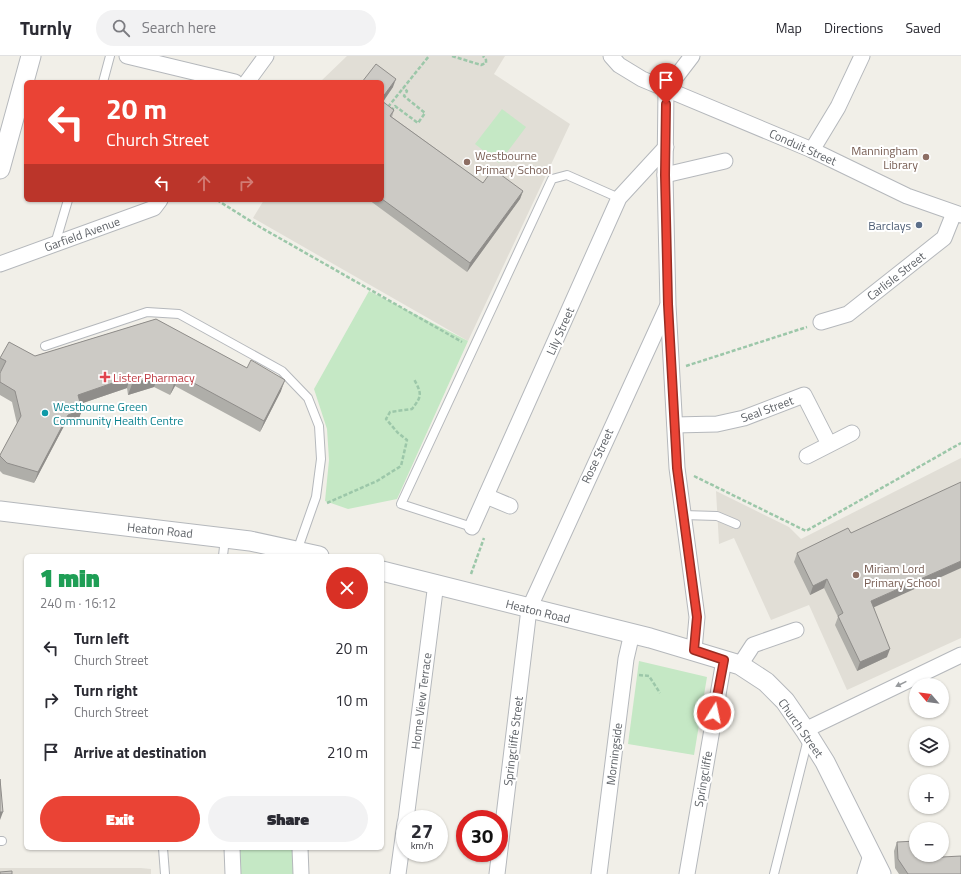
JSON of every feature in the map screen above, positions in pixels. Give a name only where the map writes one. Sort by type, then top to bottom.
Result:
[{"type":"street","points":[[24,80],[31,56]]},
{"type":"street","points":[[127,56],[227,80]]},
{"type":"street","points":[[248,80],[266,56]]},
{"type":"street","name":"Conduit Street","points":[[610,56],[619,65],[642,79],[666,90],[812,150],[907,196],[958,214]]},
{"type":"street","points":[[692,56],[666,90],[665,175],[668,304],[677,468],[697,617],[694,650]]},
{"type":"street","points":[[812,150],[838,107],[862,56]]},
{"type":"street","points":[[0,169],[24,82]]},
{"type":"street","name":"Lily Street","points":[[472,527],[619,198],[666,147]]},
{"type":"street","points":[[665,175],[725,161]]},
{"type":"street","name":"Garfield Avenue","points":[[0,264],[154,208],[158,202]]},
{"type":"street","name":"Carlisle Street","points":[[821,322],[848,314],[944,238],[958,214]]},
{"type":"street","name":"Rose Street","points":[[529,609],[668,304]]},
{"type":"street","name":"Seal Street","points":[[675,425],[717,424],[744,418],[804,395],[829,444]]},
{"type":"street","points":[[807,456],[852,433]]},
{"type":"street","points":[[486,496],[510,506]]},
{"type":"street","name":"Heaton Road","points":[[0,511],[224,547],[250,540],[287,551],[306,554]]},
{"type":"street","name":"Heaton Road","points":[[384,571],[529,609],[632,633],[694,650]]},
{"type":"street","name":"Home View Terrace","points":[[407,810],[436,584]]},
{"type":"street","name":"Springcliffe Street","points":[[497,874],[529,609]]},
{"type":"street","points":[[732,663],[753,645],[796,630]]},
{"type":"street","name":"Morningside","points":[[599,874],[624,673],[632,633]]},
{"type":"street","name":"Church Street","points":[[694,650],[732,663],[766,682],[785,701],[807,733],[824,762],[881,874]]},
{"type":"street","points":[[807,733],[961,655]]},
{"type":"street","name":"Springcliffe","points":[[687,874],[732,663]]},
{"type":"street","points":[[232,850],[233,874]]},
{"type":"street","points":[[300,850],[302,874]]},
{"type":"street","points":[[865,874],[871,855]]},
{"type":"street","points":[[398,874],[400,862]]},
{"type":"lane","points":[[104,80],[110,56]]},
{"type":"lane","points":[[472,527],[401,504],[552,179],[567,175],[619,198]]},
{"type":"lane","points":[[55,244],[67,202]]},
{"type":"lane","points":[[45,346],[147,312],[179,314],[282,371],[308,398],[319,426],[321,459],[316,498],[287,551]]},
{"type":"lane","points":[[683,515],[717,516],[736,524]]},
{"type":"lane","points":[[774,874],[807,733]]},
{"type":"lane","points":[[163,850],[165,874]]},
{"type":"path","points":[[423,56],[427,59]]},
{"type":"path","points":[[384,113],[429,56]]},
{"type":"path","points":[[452,56],[481,65],[486,63],[483,56]]},
{"type":"path","points":[[388,108],[392,111],[395,106],[418,123],[426,113],[404,96],[407,92],[403,88]]},
{"type":"path","points":[[221,202],[260,227],[473,348]]},
{"type":"path","points":[[672,370],[821,322]]},
{"type":"path","points":[[327,503],[377,481],[401,466],[407,440],[394,429],[386,419],[390,412],[412,409],[420,399],[420,390],[414,379]]},
{"type":"path","points":[[677,468],[806,531],[961,444]]},
{"type":"path","points":[[465,592],[484,536]]},
{"type":"path","points":[[624,673],[649,676],[660,693]]},
{"type":"shaded area","name":"Westbourne Primary School","points":[[347,56],[505,56],[494,74],[570,124],[468,341],[253,218],[263,202],[384,202],[384,80],[322,80]]},
{"type":"shaded area","name":"Miriam Lord Primary School","points":[[961,458],[961,638],[847,690],[809,605],[771,620],[734,538],[719,544],[716,491],[789,527],[801,539]]},
{"type":"shaded area","points":[[0,868],[141,868],[151,869],[151,874],[0,874]]},
{"type":"green space","points":[[502,109],[526,127],[499,163],[475,144]]},
{"type":"green space","points":[[369,291],[468,341],[397,499],[348,509],[325,501],[329,460],[327,429],[314,389]]},
{"type":"green space","points":[[639,661],[707,677],[694,755],[628,744]]},
{"type":"green space","points":[[232,850],[300,850],[301,874],[233,874]]},
{"type":"building","points":[[376,64],[396,79],[384,95],[384,80],[364,80]]},
{"type":"building","points":[[384,102],[394,110],[390,116],[483,183],[493,169],[523,191],[470,263],[384,200]]},
{"type":"building","name":"Westbourne Green Community Health Centre","points":[[156,319],[247,368],[251,360],[285,380],[264,421],[179,375],[174,384],[158,376],[132,384],[130,377],[78,395],[82,410],[68,415],[38,472],[7,463],[0,456],[21,416],[15,391],[0,382],[0,373],[6,361],[0,358],[9,342],[35,356]]},
{"type":"building","points":[[961,482],[961,561],[871,601],[890,649],[860,662],[838,616],[843,613],[827,579],[813,586],[797,553],[848,528],[851,533]]},
{"type":"building","points":[[0,779],[3,812],[0,812]]},
{"type":"building","points":[[909,841],[909,862],[949,862],[949,857],[961,856],[961,874],[908,874],[898,859],[897,842]]},
{"type":"building","points":[[12,871],[12,874],[0,874],[0,872]]},
{"type":"place","name":"Manningham Library","points":[[926,157]]},
{"type":"place","name":"Westbourne Primary School","points":[[467,162]]},
{"type":"place","name":"Barclays","points":[[919,225]]},
{"type":"place","name":"Lister Pharmacy","points":[[105,377]]},
{"type":"place","name":"Westbourne Green Community Health Centre","points":[[45,413]]},
{"type":"place","name":"Miriam Lord Primary School","points":[[856,575]]},
{"type":"route","points":[[666,104],[665,175],[668,304],[677,468],[697,617],[694,650],[724,660],[714,713]]}]
